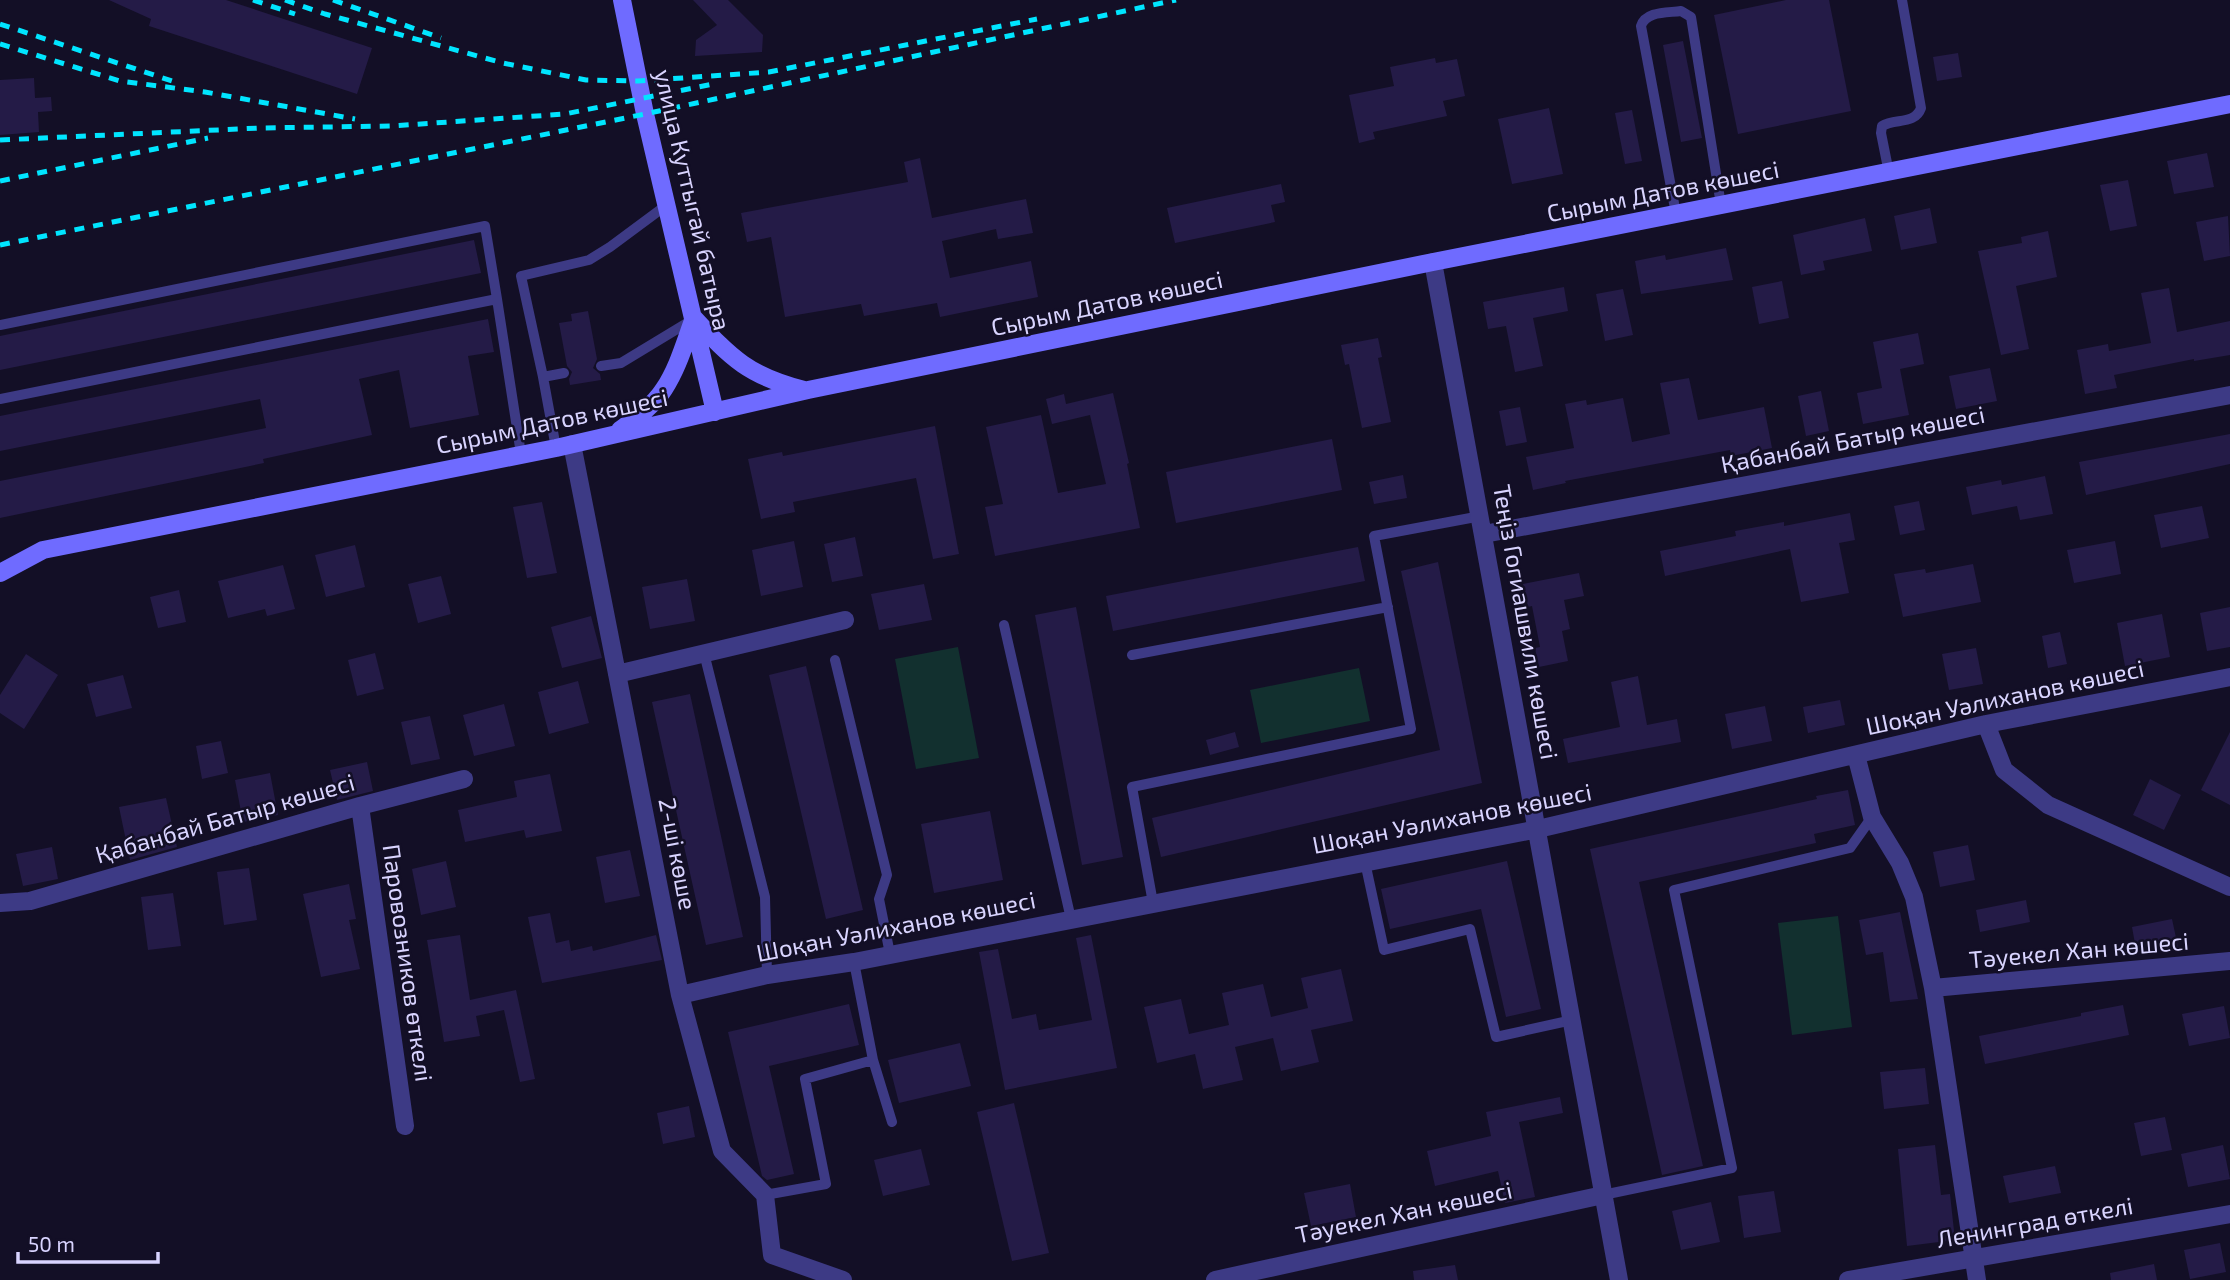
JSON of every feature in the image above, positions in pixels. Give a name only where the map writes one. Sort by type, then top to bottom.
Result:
[{"type":"main road","name":"улица Куттыгай батыра","points":[[622,0],[645,114],[715,412]]},
{"type":"main road","name":"Сырым Датов көшесі","points":[[0,573],[43,550],[564,446],[808,390],[1433,262],[2230,104]]},
{"type":"main road","points":[[615,434],[646,409],[664,389],[694,318],[726,353],[750,370],[774,382],[808,390]]},
{"type":"street","name":"Теңіз Гогиашвили көшесі","points":[[1433,262],[1619,1280]]},
{"type":"street","name":"Қабанбай Батыр көшесі","points":[[1484,534],[2230,395]]},
{"type":"street","name":"2-ші көше","points":[[564,446],[617,674],[680,995],[722,1151],[765,1195]]},
{"type":"street","points":[[617,674],[845,620]]},
{"type":"street","name":"Шоқан Уәлиханов көшесі","points":[[680,995],[767,975],[854,962],[1538,829],[1986,724],[2230,677]]},
{"type":"street","points":[[1986,724],[2004,770],[2048,804],[2230,887]]},
{"type":"street","points":[[1856,755],[1871,817],[1900,863],[1914,897],[1933,988],[1977,1280]]},
{"type":"street","name":"Қабанбай Батыр көшесі","points":[[0,903],[30,901],[360,806],[464,779]]},
{"type":"street","name":"Паровозников өткелі","points":[[360,806],[405,1126]]},
{"type":"street","name":"Тәуекел Хан көшесі","points":[[1933,988],[2230,961]]},
{"type":"street","points":[[765,1195],[772,1255],[843,1280]]},
{"type":"street","name":"Тәуекел Хан көшесі","points":[[1214,1280],[1603,1195]]},
{"type":"street","name":"Ленинград өткелі","points":[[1848,1280],[2230,1213]]},
{"type":"lane","points":[[1889,173],[1882,126],[1888,122],[1913,119],[1919,115],[1921,108],[1902,0]]},
{"type":"lane","points":[[1676,214],[1641,26],[1643,19],[1649,15],[1681,11],[1690,18],[1721,205]]},
{"type":"lane","points":[[564,446],[543,377],[521,276],[589,260],[667,204]]},
{"type":"lane","points":[[0,325],[485,226],[521,454]]},
{"type":"lane","points":[[0,399],[496,299]]},
{"type":"lane","points":[[601,366],[621,363],[694,318]]},
{"type":"lane","points":[[543,377],[564,373]]},
{"type":"lane","points":[[1153,903],[1132,787],[1411,729],[1374,536],[1481,516]]},
{"type":"lane","points":[[1132,655],[1388,607]]},
{"type":"lane","points":[[1004,625],[1071,919]]},
{"type":"lane","points":[[704,653],[765,897],[767,975]]},
{"type":"lane","points":[[835,660],[887,875],[879,899],[890,954]]},
{"type":"lane","points":[[1603,1195],[1732,1168],[1674,890],[1850,848],[1871,817]]},
{"type":"lane","points":[[1365,862],[1384,950],[1470,929],[1496,1037],[1572,1020]]},
{"type":"lane","points":[[854,962],[873,1060],[892,1122]]},
{"type":"lane","points":[[765,1195],[825,1185],[805,1079],[873,1060]]},
{"type":"green space","points":[[958,647],[979,758],[916,769],[895,659]]},
{"type":"green space","points":[[1359,668],[1370,721],[1261,743],[1250,690]]},
{"type":"green space","points":[[1838,916],[1852,1027],[1792,1035],[1778,923]]},
{"type":"building","points":[[109,0],[226,0],[372,48],[357,94],[149,26],[151,19]]},
{"type":"building","points":[[693,0],[728,0],[763,35],[762,52],[695,56],[696,40],[717,25]]},
{"type":"building","points":[[1786,0],[1829,0],[1851,111],[1738,134],[1714,15]]},
{"type":"building","points":[[1683,41],[1702,138],[1681,142],[1663,45]]},
{"type":"building","points":[[1958,53],[1962,77],[1937,81],[1933,57]]},
{"type":"building","points":[[1435,58],[1436,63],[1457,59],[1465,96],[1443,101],[1447,116],[1373,132],[1375,139],[1359,143],[1349,95],[1394,86],[1390,67]]},
{"type":"building","points":[[34,78],[35,98],[51,97],[52,111],[38,112],[39,132],[0,135],[0,80]]},
{"type":"building","points":[[1549,108],[1563,174],[1512,184],[1498,119]]},
{"type":"building","points":[[1632,110],[1642,161],[1625,164],[1615,113]]},
{"type":"building","points":[[2207,153],[2214,187],[2174,194],[2167,161]]},
{"type":"building","points":[[920,158],[932,218],[1026,199],[1033,233],[998,239],[996,229],[942,241],[950,278],[1031,261],[1038,297],[940,317],[937,303],[864,316],[861,304],[785,317],[771,237],[747,242],[741,213],[908,182],[904,162]]},
{"type":"building","points":[[2128,180],[2137,226],[2110,231],[2100,185]]},
{"type":"building","points":[[1281,184],[1285,202],[1271,205],[1275,222],[1175,243],[1167,208]]},
{"type":"building","points":[[1930,208],[1937,243],[1901,250],[1894,216]]},
{"type":"building","points":[[2228,216],[2230,256],[2204,261],[2196,222]]},
{"type":"building","points":[[1865,218],[1872,251],[1823,261],[1825,270],[1801,275],[1793,235]]},
{"type":"building","points":[[2048,231],[2057,277],[2016,286],[2029,349],[2001,355],[1978,251],[2022,243],[2021,237]]},
{"type":"building","points":[[474,240],[481,273],[0,370],[0,336]]},
{"type":"building","points":[[1726,248],[1733,280],[1641,294],[1635,261],[1665,255],[1666,260]]},
{"type":"building","points":[[1782,281],[1789,318],[1759,324],[1752,287]]},
{"type":"building","points":[[1564,287],[1568,311],[1533,318],[1543,366],[1515,372],[1506,326],[1488,329],[1483,302]]},
{"type":"building","points":[[2169,288],[2177,332],[2230,321],[2230,355],[2194,359],[2114,375],[2117,388],[2085,394],[2077,350],[2108,344],[2109,351],[2151,343],[2141,293]]},
{"type":"building","points":[[1623,289],[1633,335],[1605,341],[1596,294]]},
{"type":"building","points":[[588,311],[597,359],[593,368],[600,374],[601,380],[570,385],[572,372],[567,366],[559,323],[572,321],[571,314]]},
{"type":"building","points":[[488,319],[494,352],[468,356],[479,415],[410,428],[399,370],[359,379],[372,435],[263,459],[264,463],[0,518],[0,481],[266,428],[260,399],[0,451],[0,416]]},
{"type":"building","points":[[1918,333],[1924,364],[1900,369],[1909,415],[1863,424],[1857,393],[1882,388],[1873,342]]},
{"type":"building","points":[[1378,338],[1382,357],[1378,358],[1391,422],[1362,428],[1349,364],[1345,365],[1341,345]]},
{"type":"building","points":[[1990,368],[1997,401],[1956,409],[1949,376]]},
{"type":"building","points":[[1689,378],[1698,420],[1764,407],[1772,448],[1731,456],[1730,450],[1565,481],[1566,483],[1533,490],[1526,457],[1574,448],[1565,404],[1586,400],[1587,405],[1623,398],[1632,442],[1670,434],[1660,383]]},
{"type":"building","points":[[1821,391],[1829,431],[1806,436],[1798,396]]},
{"type":"building","points":[[1113,393],[1140,528],[995,556],[985,507],[1003,504],[986,427],[1041,415],[1058,493],[1106,484],[1090,415],[1052,424],[1046,399],[1064,394],[1066,404]]},
{"type":"building","points":[[1520,407],[1527,442],[1506,446],[1499,411]]},
{"type":"building","points":[[935,426],[959,554],[933,559],[916,478],[793,502],[795,512],[761,519],[748,459],[782,452],[783,456]]},
{"type":"building","points":[[2230,434],[2230,464],[2086,495],[2079,462]]},
{"type":"building","points":[[1332,439],[1342,490],[1176,523],[1166,472]]},
{"type":"building","points":[[1403,475],[1407,498],[1374,504],[1369,482]]},
{"type":"building","points":[[2045,476],[2053,514],[2020,520],[2017,506],[1972,515],[1966,487],[2001,480],[2002,485]]},
{"type":"building","points":[[1919,501],[1925,530],[1900,535],[1894,506]]},
{"type":"building","points":[[542,502],[557,573],[527,578],[513,507]]},
{"type":"building","points":[[2202,506],[2209,538],[2161,548],[2154,515]]},
{"type":"building","points":[[1850,513],[1855,540],[1839,543],[1849,593],[1801,602],[1790,549],[1665,576],[1660,551],[1736,536],[1735,531],[1784,522],[1784,526]]},
{"type":"building","points":[[855,537],[863,576],[832,582],[824,544]]},
{"type":"building","points":[[794,541],[803,587],[761,596],[752,550]]},
{"type":"building","points":[[2115,541],[2121,574],[2074,583],[2067,550]]},
{"type":"building","points":[[355,545],[365,587],[326,597],[315,555]]},
{"type":"building","points":[[1358,547],[1365,581],[1113,631],[1106,596]]},
{"type":"building","points":[[1438,562],[1482,783],[1161,857],[1152,818],[1440,750],[1401,571]]},
{"type":"building","points":[[1973,564],[1981,602],[1903,617],[1894,574],[1925,569],[1926,573]]},
{"type":"building","points":[[283,565],[295,609],[267,616],[265,609],[228,618],[218,581]]},
{"type":"building","points":[[1579,573],[1584,596],[1564,600],[1570,629],[1562,631],[1568,661],[1539,667],[1535,648],[1540,647],[1532,606],[1528,607],[1523,584]]},
{"type":"building","points":[[441,576],[451,614],[418,623],[408,584]]},
{"type":"building","points":[[687,579],[695,621],[650,629],[642,587]]},
{"type":"building","points":[[924,584],[932,620],[879,630],[871,594]]},
{"type":"building","points":[[179,590],[186,622],[158,628],[150,597]]},
{"type":"building","points":[[1076,607],[1123,857],[1082,865],[1035,615]]},
{"type":"building","points":[[2230,607],[2230,647],[2207,651],[2200,613]]},
{"type":"building","points":[[2162,614],[2170,657],[2125,666],[2117,623]]},
{"type":"building","points":[[591,616],[602,658],[562,668],[551,627]]},
{"type":"building","points":[[2060,632],[2067,664],[2048,668],[2042,636]]},
{"type":"building","points":[[1976,648],[1983,684],[1949,690],[1942,654]]},
{"type":"building","points":[[375,653],[384,689],[357,696],[348,660]]},
{"type":"building","points":[[26,654],[58,675],[24,729],[0,713],[0,695]]},
{"type":"building","points":[[806,666],[863,910],[826,919],[769,675]]},
{"type":"building","points":[[123,675],[132,708],[96,717],[87,684]]},
{"type":"building","points":[[1638,676],[1647,725],[1677,719],[1681,742],[1568,763],[1563,739],[1620,727],[1611,682]]},
{"type":"building","points":[[578,681],[589,723],[549,734],[538,692]]},
{"type":"building","points":[[690,694],[743,937],[706,945],[652,702]]},
{"type":"building","points":[[1840,700],[1845,725],[1808,733],[1803,707]]},
{"type":"building","points":[[504,704],[515,746],[474,756],[463,715]]},
{"type":"building","points":[[1765,706],[1772,741],[1732,749],[1725,714]]},
{"type":"building","points":[[430,716],[440,759],[411,765],[401,722]]},
{"type":"building","points":[[1235,732],[1239,747],[1210,755],[1206,740]]},
{"type":"building","points":[[2230,732],[2230,805],[2201,790]]},
{"type":"building","points":[[221,741],[228,773],[202,779],[196,746]]},
{"type":"building","points":[[367,762],[373,791],[337,800],[330,770]]},
{"type":"building","points":[[270,773],[278,815],[243,822],[235,780]]},
{"type":"building","points":[[550,774],[562,831],[526,838],[524,830],[465,842],[458,810],[517,797],[514,781]]},
{"type":"building","points":[[2150,779],[2181,795],[2164,830],[2133,815]]},
{"type":"building","points":[[1848,790],[1855,825],[1814,834],[1816,843],[1639,882],[1703,1166],[1662,1175],[1590,849]]},
{"type":"building","points":[[166,798],[177,847],[130,860],[119,807]]},
{"type":"building","points":[[990,811],[1003,880],[934,893],[921,824]]},
{"type":"building","points":[[1968,845],[1975,880],[1940,887],[1933,852]]},
{"type":"building","points":[[52,847],[58,879],[23,886],[16,854]]},
{"type":"building","points":[[630,850],[640,896],[605,903],[596,857]]},
{"type":"building","points":[[446,861],[456,907],[421,915],[412,869]]},
{"type":"building","points":[[1507,861],[1541,1009],[1506,1017],[1481,909],[1390,929],[1381,889]]},
{"type":"building","points":[[249,868],[257,920],[224,925],[217,872]]},
{"type":"building","points":[[349,884],[356,919],[349,920],[360,969],[321,977],[303,894]]},
{"type":"building","points":[[173,893],[181,946],[148,950],[141,897]]},
{"type":"building","points":[[2026,900],[2030,922],[1980,932],[1976,910]]},
{"type":"building","points":[[1900,912],[1918,999],[1890,1002],[1883,952],[1866,955],[1859,920]]},
{"type":"building","points":[[550,913],[556,943],[569,940],[571,951],[592,946],[593,951],[656,935],[662,960],[542,983],[528,917]]},
{"type":"building","points":[[2172,919],[2178,947],[2137,955],[2132,927]]},
{"type":"building","points":[[460,935],[470,1000],[516,990],[535,1079],[520,1082],[504,1010],[476,1016],[480,1036],[444,1042],[427,940]]},
{"type":"building","points":[[1091,935],[1117,1068],[1005,1090],[979,952],[998,949],[1012,1019],[1036,1014],[1039,1030],[1092,1020],[1076,938]]},
{"type":"building","points":[[1341,969],[1353,1021],[1311,1030],[1319,1062],[1281,1071],[1273,1038],[1235,1047],[1243,1080],[1203,1089],[1195,1054],[1157,1063],[1144,1007],[1181,999],[1189,1034],[1229,1025],[1222,993],[1263,984],[1271,1017],[1308,1008],[1301,978]]},
{"type":"building","points":[[849,1004],[859,1045],[769,1066],[794,1174],[767,1180],[762,1176],[728,1032]]},
{"type":"building","points":[[2123,1005],[2129,1035],[1985,1064],[1979,1036]]},
{"type":"building","points":[[2224,1006],[2230,1038],[2189,1046],[2182,1014]]},
{"type":"building","points":[[960,1043],[971,1086],[899,1103],[888,1060]]},
{"type":"building","points":[[1925,1068],[1929,1104],[1884,1109],[1880,1072]]},
{"type":"building","points":[[1560,1097],[1563,1113],[1519,1122],[1535,1197],[1505,1203],[1498,1171],[1435,1186],[1427,1151],[1491,1136],[1486,1112]]},
{"type":"building","points":[[1014,1103],[1049,1253],[1012,1261],[977,1112]]},
{"type":"building","points":[[689,1106],[695,1137],[663,1144],[657,1113]]},
{"type":"building","points":[[2165,1117],[2172,1150],[2141,1156],[2134,1123]]},
{"type":"building","points":[[1935,1145],[1941,1195],[1950,1194],[1955,1240],[1907,1246],[1898,1149]]},
{"type":"building","points":[[2223,1145],[2230,1179],[2188,1187],[2181,1154]]},
{"type":"building","points":[[921,1149],[930,1185],[883,1196],[874,1160]]},
{"type":"building","points":[[2055,1166],[2061,1193],[2009,1203],[2003,1176]]},
{"type":"building","points":[[1350,1184],[1356,1217],[1311,1226],[1304,1193]]},
{"type":"building","points":[[1774,1191],[1781,1232],[1744,1238],[1738,1196]]},
{"type":"building","points":[[1711,1202],[1720,1242],[1681,1250],[1672,1211]]},
{"type":"building","points":[[2220,1243],[2226,1272],[2190,1279],[2184,1250]]},
{"type":"building","points":[[2154,1264],[2157,1280],[2111,1280],[2110,1273]]},
{"type":"building","points":[[1455,1265],[1458,1280],[1414,1280],[1413,1271]]},
{"type":"railway","points":[[253,0],[295,14]]},
{"type":"railway","points":[[285,0],[325,14],[503,63],[586,80],[638,81],[769,72],[1037,19]]},
{"type":"railway","points":[[333,0],[441,38]]},
{"type":"railway","points":[[0,245],[645,114],[1176,0]]},
{"type":"railway","points":[[0,24],[172,81]]},
{"type":"railway","points":[[0,44],[120,81],[205,92],[355,119]]},
{"type":"railway","points":[[0,140],[260,128],[391,126],[565,114],[718,83]]},
{"type":"railway","points":[[0,181],[208,138]]}]
